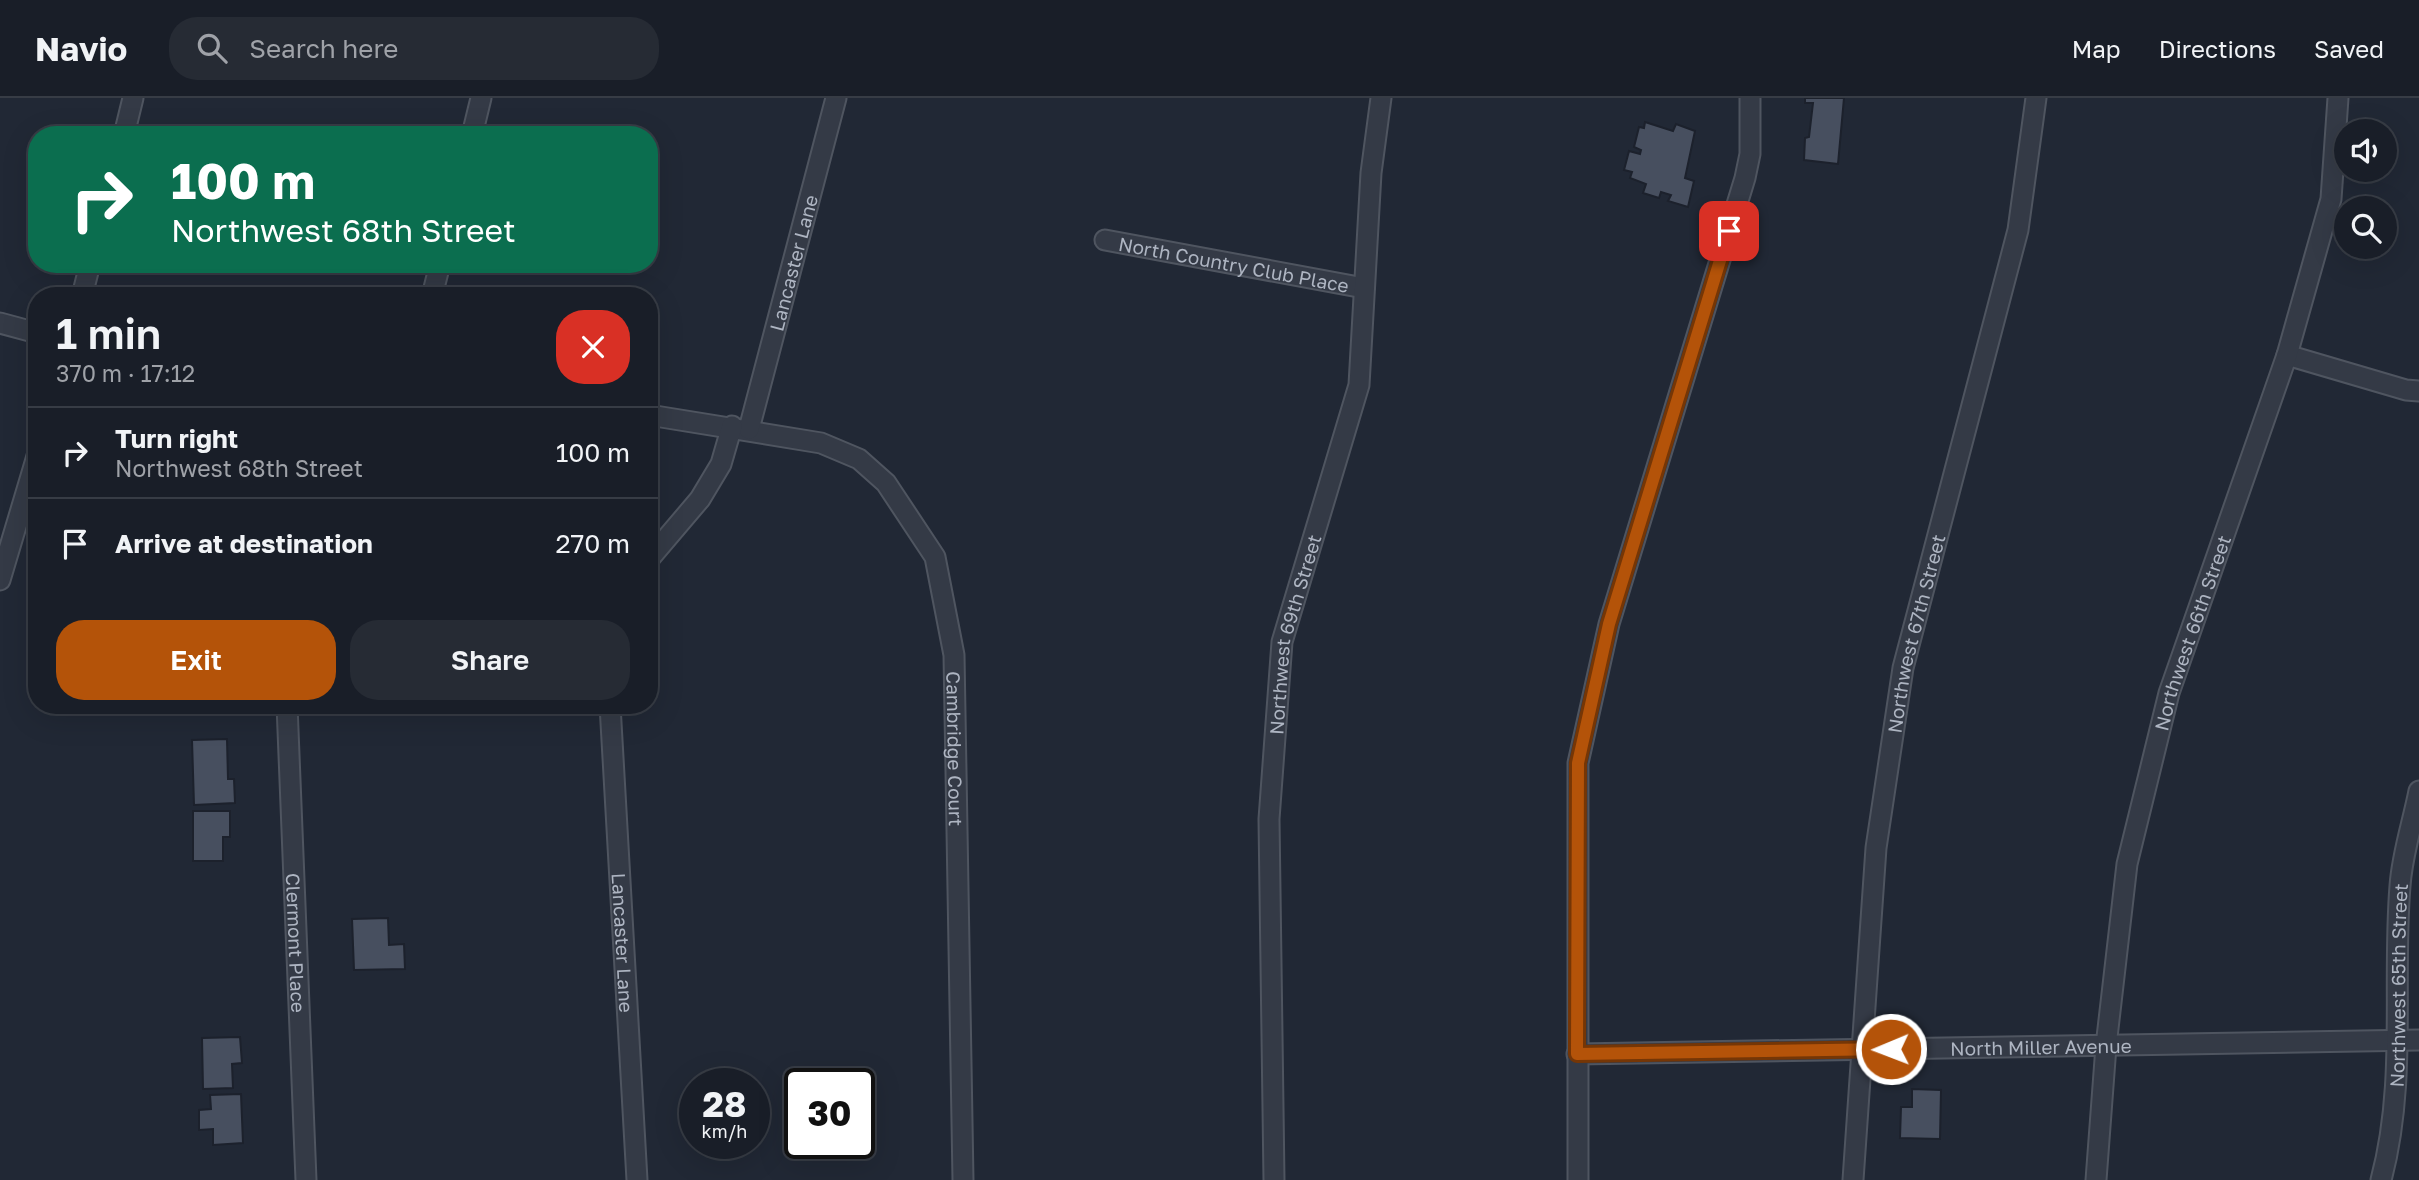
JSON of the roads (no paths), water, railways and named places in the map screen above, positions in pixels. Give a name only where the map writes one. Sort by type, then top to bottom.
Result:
[{"type":"street","points":[[126,126],[133,98]]},
{"type":"street","points":[[474,126],[481,98]]},
{"type":"street","name":"Lancaster Lane","points":[[658,548],[700,499],[741,428],[836,98]]},
{"type":"street","name":"Northwest 69th Street","points":[[1274,1180],[1269,819],[1282,642],[1359,385],[1371,173],[1381,98]]},
{"type":"street","points":[[1578,1180],[1578,763],[1609,624],[1745,178],[1750,153],[1750,98]]},
{"type":"street","name":"Northwest 67th Street","points":[[1853,1180],[1877,848],[1903,668],[2018,230],[2036,98]]},
{"type":"street","name":"Northwest 66th Street","points":[[2096,1180],[2106,1046],[2127,864],[2169,693],[2287,355],[2331,198],[2338,98]]},
{"type":"street","name":"North Country Club Place","points":[[1105,240],[1364,288]]},
{"type":"street","points":[[0,323],[28,331]]},
{"type":"street","points":[[2287,355],[2406,390],[2419,391]]},
{"type":"street","name":"Cambridge Court","points":[[658,416],[821,443],[859,459],[886,483],[935,556],[954,655],[963,1180]]},
{"type":"street","points":[[0,580],[28,486]]},
{"type":"street","name":"Clermont Place","points":[[287,714],[306,1180]]},
{"type":"street","name":"Lancaster Lane","points":[[611,714],[637,1180]]},
{"type":"street","name":"Northwest 65th Street","points":[[2381,1180],[2390,1147],[2409,1040],[2400,884],[2419,791]]},
{"type":"street","name":"North Miller Avenue","points":[[1577,1054],[2409,1040]]}]
